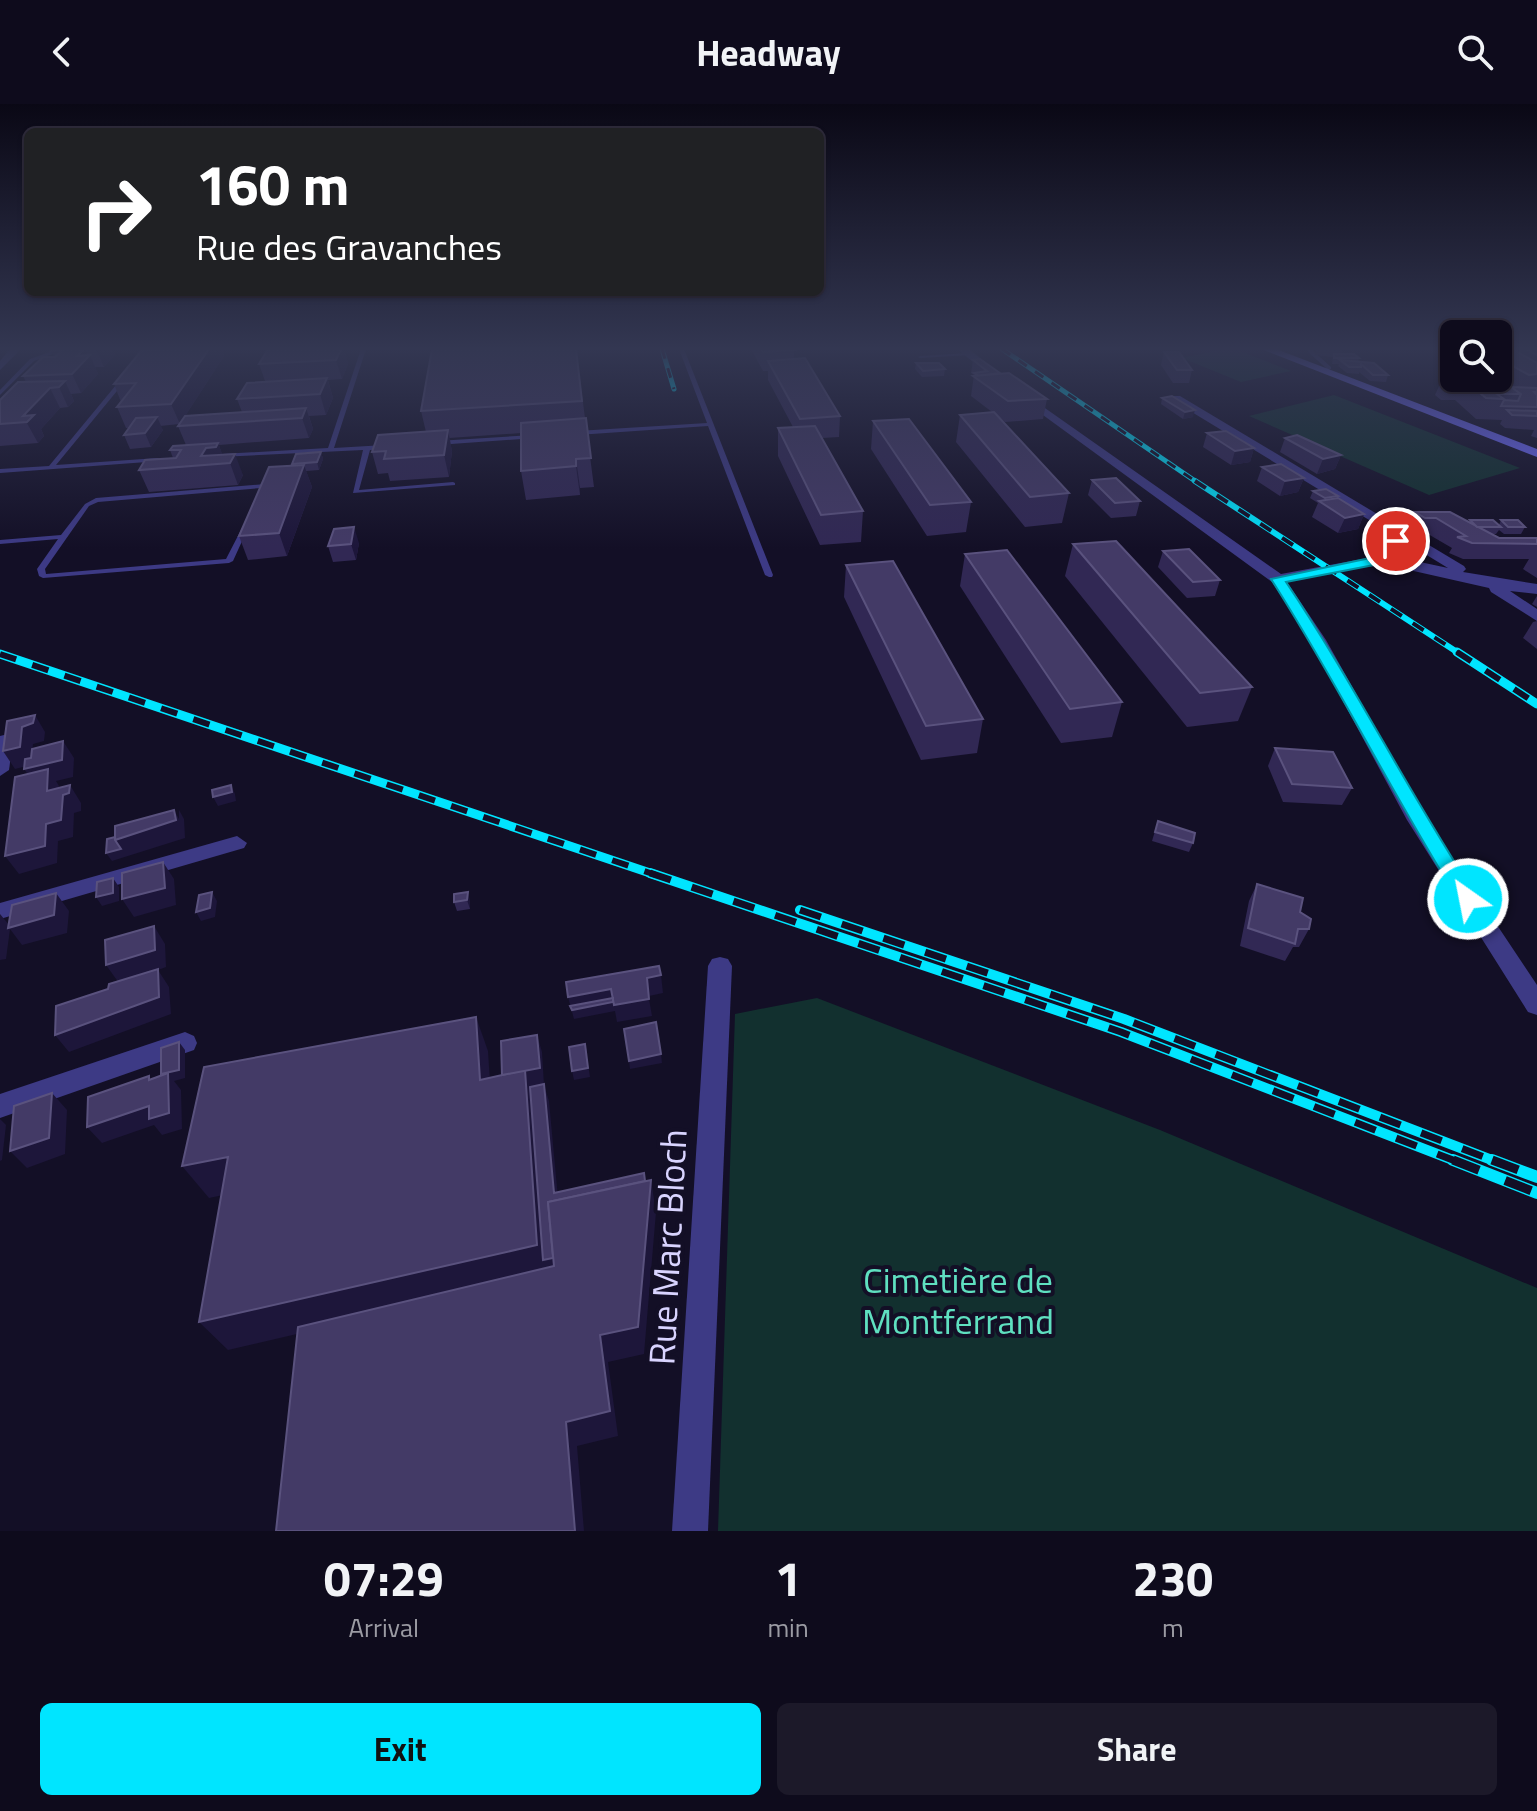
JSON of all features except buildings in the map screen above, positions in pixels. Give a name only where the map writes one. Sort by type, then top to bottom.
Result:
[{"type":"main road","points":[[1439,416],[1537,453]]},
{"type":"street","points":[[1051,416],[1278,579],[1318,640],[1417,820],[1537,1005]]},
{"type":"street","points":[[1205,416],[1537,616]]},
{"type":"street","points":[[1278,579],[1368,562],[1384,556],[1396,541],[1385,524]]},
{"type":"street","points":[[1368,562],[1537,589]]},
{"type":"street","points":[[0,770],[4,741]]},
{"type":"street","points":[[0,911],[237,843]]},
{"type":"street","name":"Rue Marc Bloch","points":[[690,1531],[720,966]]},
{"type":"street","points":[[0,1106],[185,1043]]},
{"type":"lane","points":[[50,468],[93,416]]},
{"type":"lane","points":[[331,448],[342,416]]},
{"type":"lane","points":[[708,416],[769,575]]},
{"type":"lane","points":[[569,434],[711,424]]},
{"type":"lane","points":[[428,444],[538,436]]},
{"type":"lane","points":[[206,457],[397,446]]},
{"type":"lane","points":[[367,448],[355,492],[453,484]]},
{"type":"lane","points":[[0,471],[175,459]]},
{"type":"lane","points":[[247,523],[229,561],[43,576],[41,569],[83,509],[96,500],[265,486],[259,498]]},
{"type":"lane","points":[[0,542],[63,537]]},
{"type":"green space","points":[[1249,416],[1386,416],[1520,468],[1429,495]]},
{"type":"green space","name":"Cimetière de Montferrand","points":[[817,998],[1160,1130],[1537,1288],[1537,1531],[718,1531],[735,1014]]},
{"type":"railway","points":[[1099,416],[1197,482]]},
{"type":"railway","points":[[1197,482],[1460,654]]},
{"type":"railway","points":[[1457,652],[1537,704]]},
{"type":"railway","points":[[0,654],[656,875]]},
{"type":"railway","points":[[650,873],[1121,1032],[1458,1162]]},
{"type":"railway","points":[[800,910],[1124,1019],[1497,1162]]},
{"type":"railway","points":[[1453,1160],[1537,1193]]},
{"type":"railway","points":[[1492,1160],[1537,1177]]},
{"type":"route","points":[[1396,541],[1384,556],[1374,561],[1278,579],[1318,640],[1417,820],[1468,899]]}]
